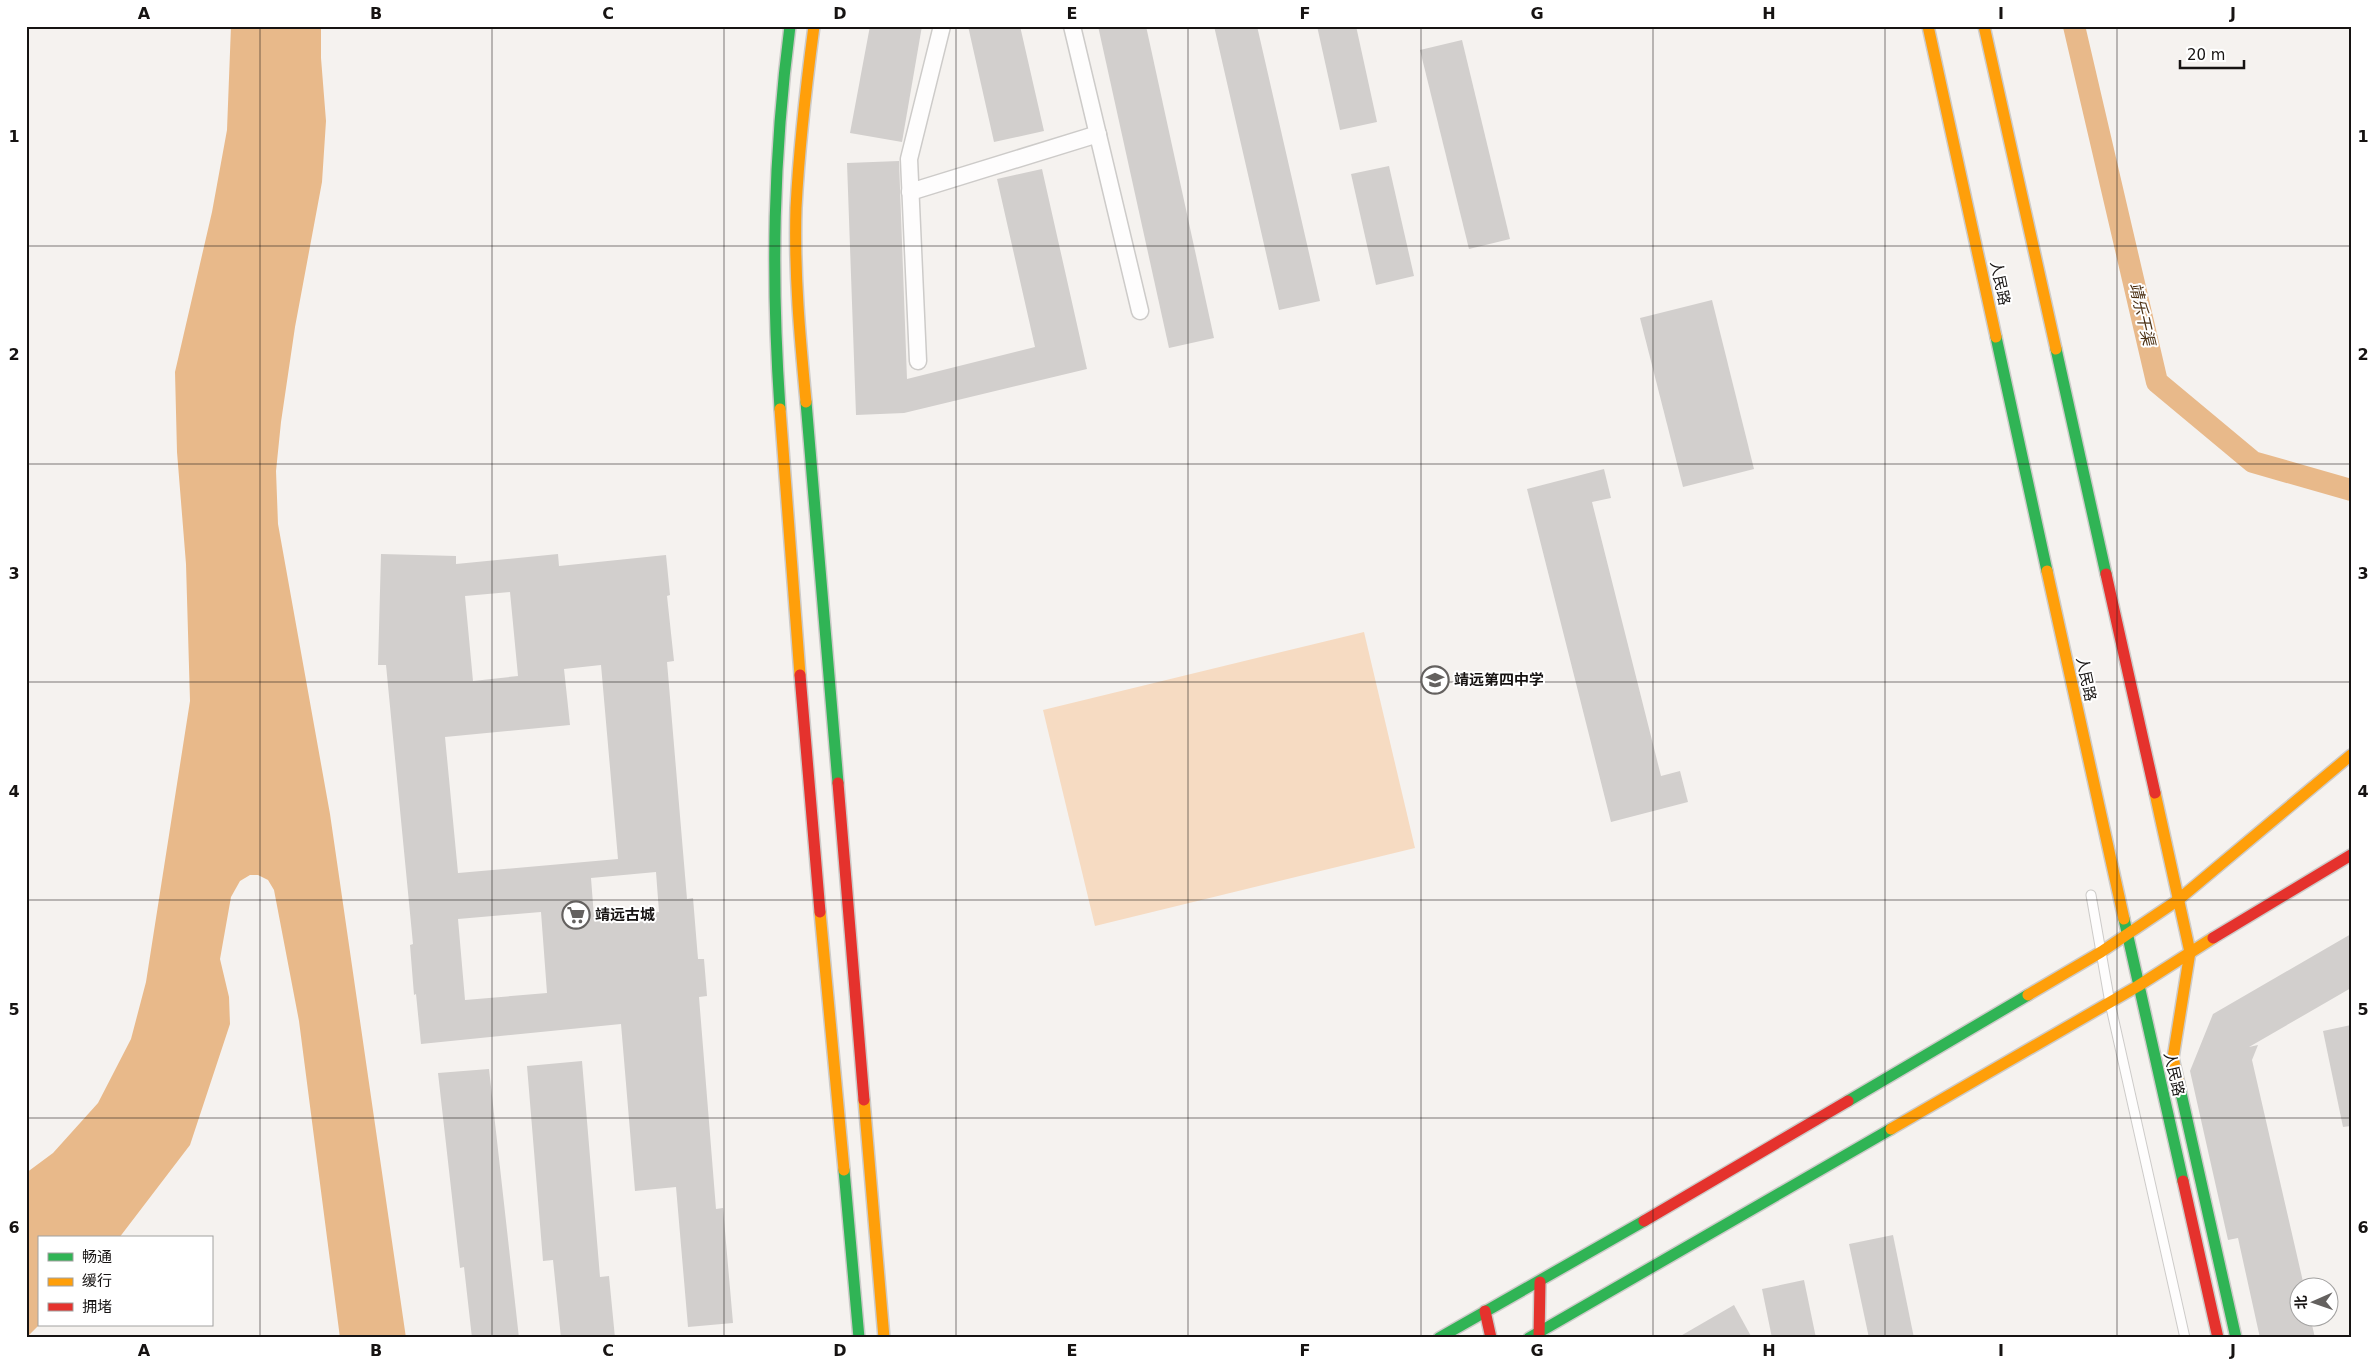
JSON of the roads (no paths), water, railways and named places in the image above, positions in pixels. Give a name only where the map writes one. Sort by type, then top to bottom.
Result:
[{"type":"main road","points":[[790,26],[780,87],[773,194],[776,357],[809,806],[859,1338]]},
{"type":"main road","points":[[814,26],[802,116],[796,210],[798,322],[884,1338]]},
{"type":"main road","name":"人民路","points":[[1928,26],[2138,986],[2218,1338]]},
{"type":"main road","name":"人民路","points":[[1984,26],[2190,952],[2172,1058],[2236,1338]]},
{"type":"main road","points":[[1439,1338],[1540,1282],[2101,952],[2178,900],[2351,755]]},
{"type":"main road","points":[[1536,1336],[2110,1003],[2190,952],[2351,855]]},
{"type":"main road","points":[[1536,1336],[1540,1282]]},
{"type":"main road","points":[[1485,1311],[1491,1338]]},
{"type":"street","points":[[918,361],[908,159],[942,26]]},
{"type":"street","points":[[1072,26],[1140,311]]},
{"type":"street","points":[[910,192],[1098,134]]},
{"type":"lane","points":[[2092,894],[2110,1003],[2185,1338]]},
{"type":"waterway","name":"靖乐干渠","points":[[2074,26],[2157,382],[2253,462],[2351,490]]},
{"type":"place","name":"靖远第四中学","points":[[1435,680]]},
{"type":"place","name":"靖远古城","points":[[576,915]]}]
